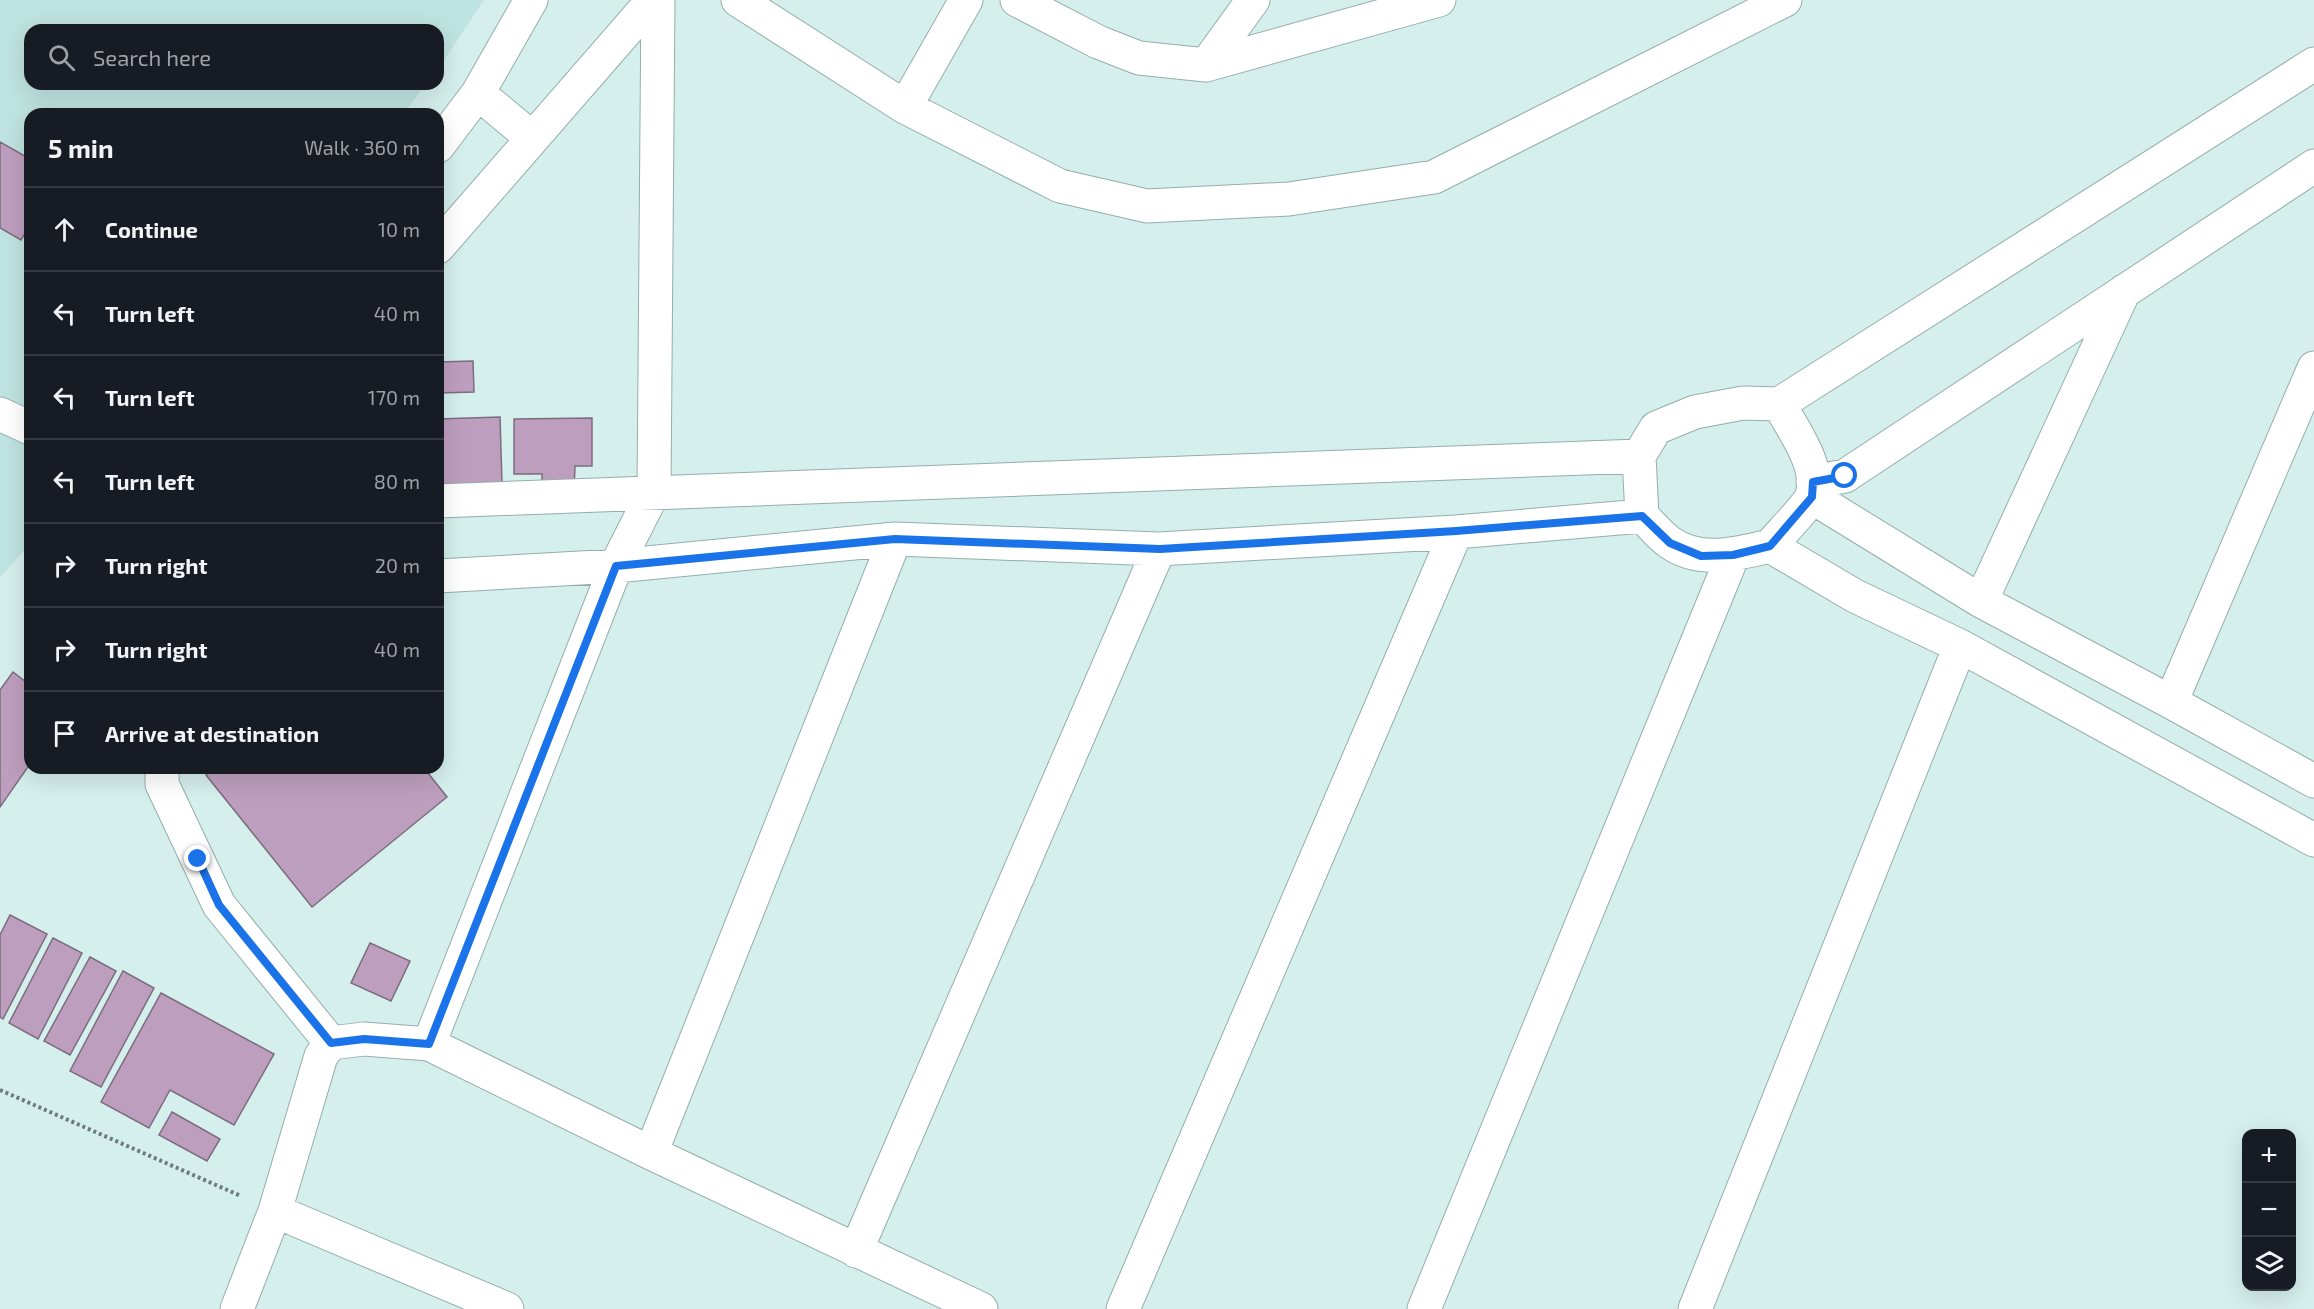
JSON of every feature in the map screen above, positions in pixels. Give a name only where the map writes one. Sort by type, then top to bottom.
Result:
[{"type":"street","points":[[444,138],[478,93],[531,0]]},
{"type":"street","points":[[444,236],[653,0]]},
{"type":"street","points":[[429,1044],[616,566],[654,491],[658,0]]},
{"type":"street","points":[[738,0],[905,107],[1060,186],[1147,206],[1289,199],[1434,177],[1785,0]]},
{"type":"street","points":[[905,107],[966,0]]},
{"type":"street","points":[[1017,0],[1098,42],[1139,58],[1206,65],[1438,0]]},
{"type":"street","points":[[1206,65],[1253,0]]},
{"type":"street","points":[[2314,64],[1779,404],[1743,403],[1695,412],[1656,428],[1639,456],[1642,516],[1670,543],[1701,556],[1733,555],[1770,546],[1813,489],[1845,476],[2314,166]]},
{"type":"street","points":[[478,93],[532,138]]},
{"type":"street","points":[[1981,601],[2124,291]]},
{"type":"street","points":[[2171,702],[2314,368]]},
{"type":"street","points":[[1779,404],[1807,454],[1813,489],[1981,601],[2314,781]]},
{"type":"street","points":[[0,414],[24,425]]},
{"type":"street","points":[[444,501],[654,491],[1639,456]]},
{"type":"street","points":[[444,576],[616,566],[895,539],[1160,549],[1456,531],[1642,516]]},
{"type":"street","points":[[1122,1309],[1456,531]]},
{"type":"street","points":[[651,1153],[895,539]]},
{"type":"street","points":[[1770,546],[1856,596],[1960,646],[2314,840]]},
{"type":"street","points":[[856,1251],[1160,549]]},
{"type":"street","points":[[1424,1309],[1733,555]]},
{"type":"street","points":[[1695,1309],[1960,646]]},
{"type":"street","points":[[162,774],[162,784],[219,905],[331,1043]]},
{"type":"street","points":[[237,1309],[275,1211],[321,1056],[331,1043],[364,1039],[429,1044],[651,1153],[981,1309]]},
{"type":"street","points":[[275,1211],[507,1309]]},
{"type":"path","points":[[0,1090],[275,1211]]},
{"type":"shaded area","points":[[0,0],[484,0],[444,60],[444,24],[24,24],[24,90],[421,90],[408,108],[24,108],[24,551],[0,577]]},
{"type":"building","points":[[0,142],[24,156],[24,235],[21,240],[0,228]]},
{"type":"building","points":[[473,361],[474,392],[444,393],[444,362]]},
{"type":"building","points":[[500,417],[502,483],[444,485],[444,419]]},
{"type":"building","points":[[592,418],[592,466],[575,466],[574,491],[542,491],[542,474],[514,474],[514,419]]},
{"type":"building","points":[[13,672],[24,680],[24,773],[0,807],[0,690]]},
{"type":"building","points":[[429,774],[447,797],[312,907],[206,775]]},
{"type":"building","points":[[10,915],[47,934],[3,1019],[0,1017],[0,935]]},
{"type":"building","points":[[53,938],[82,953],[38,1039],[9,1023]]},
{"type":"building","points":[[370,943],[410,961],[391,1001],[351,983]]},
{"type":"building","points":[[90,957],[116,971],[70,1055],[44,1041]]},
{"type":"building","points":[[123,971],[154,988],[101,1087],[70,1071]]},
{"type":"building","points":[[161,993],[274,1054],[234,1125],[170,1090],[149,1128],[101,1102]]},
{"type":"building","points":[[172,1112],[220,1139],[207,1161],[159,1135]]},
{"type":"route","points":[[198,859],[219,905],[331,1043],[364,1039],[429,1044],[616,566],[895,539],[1160,549],[1456,531],[1642,516],[1670,543],[1701,556],[1733,555],[1770,546],[1812,497],[1813,482],[1845,476]]}]
